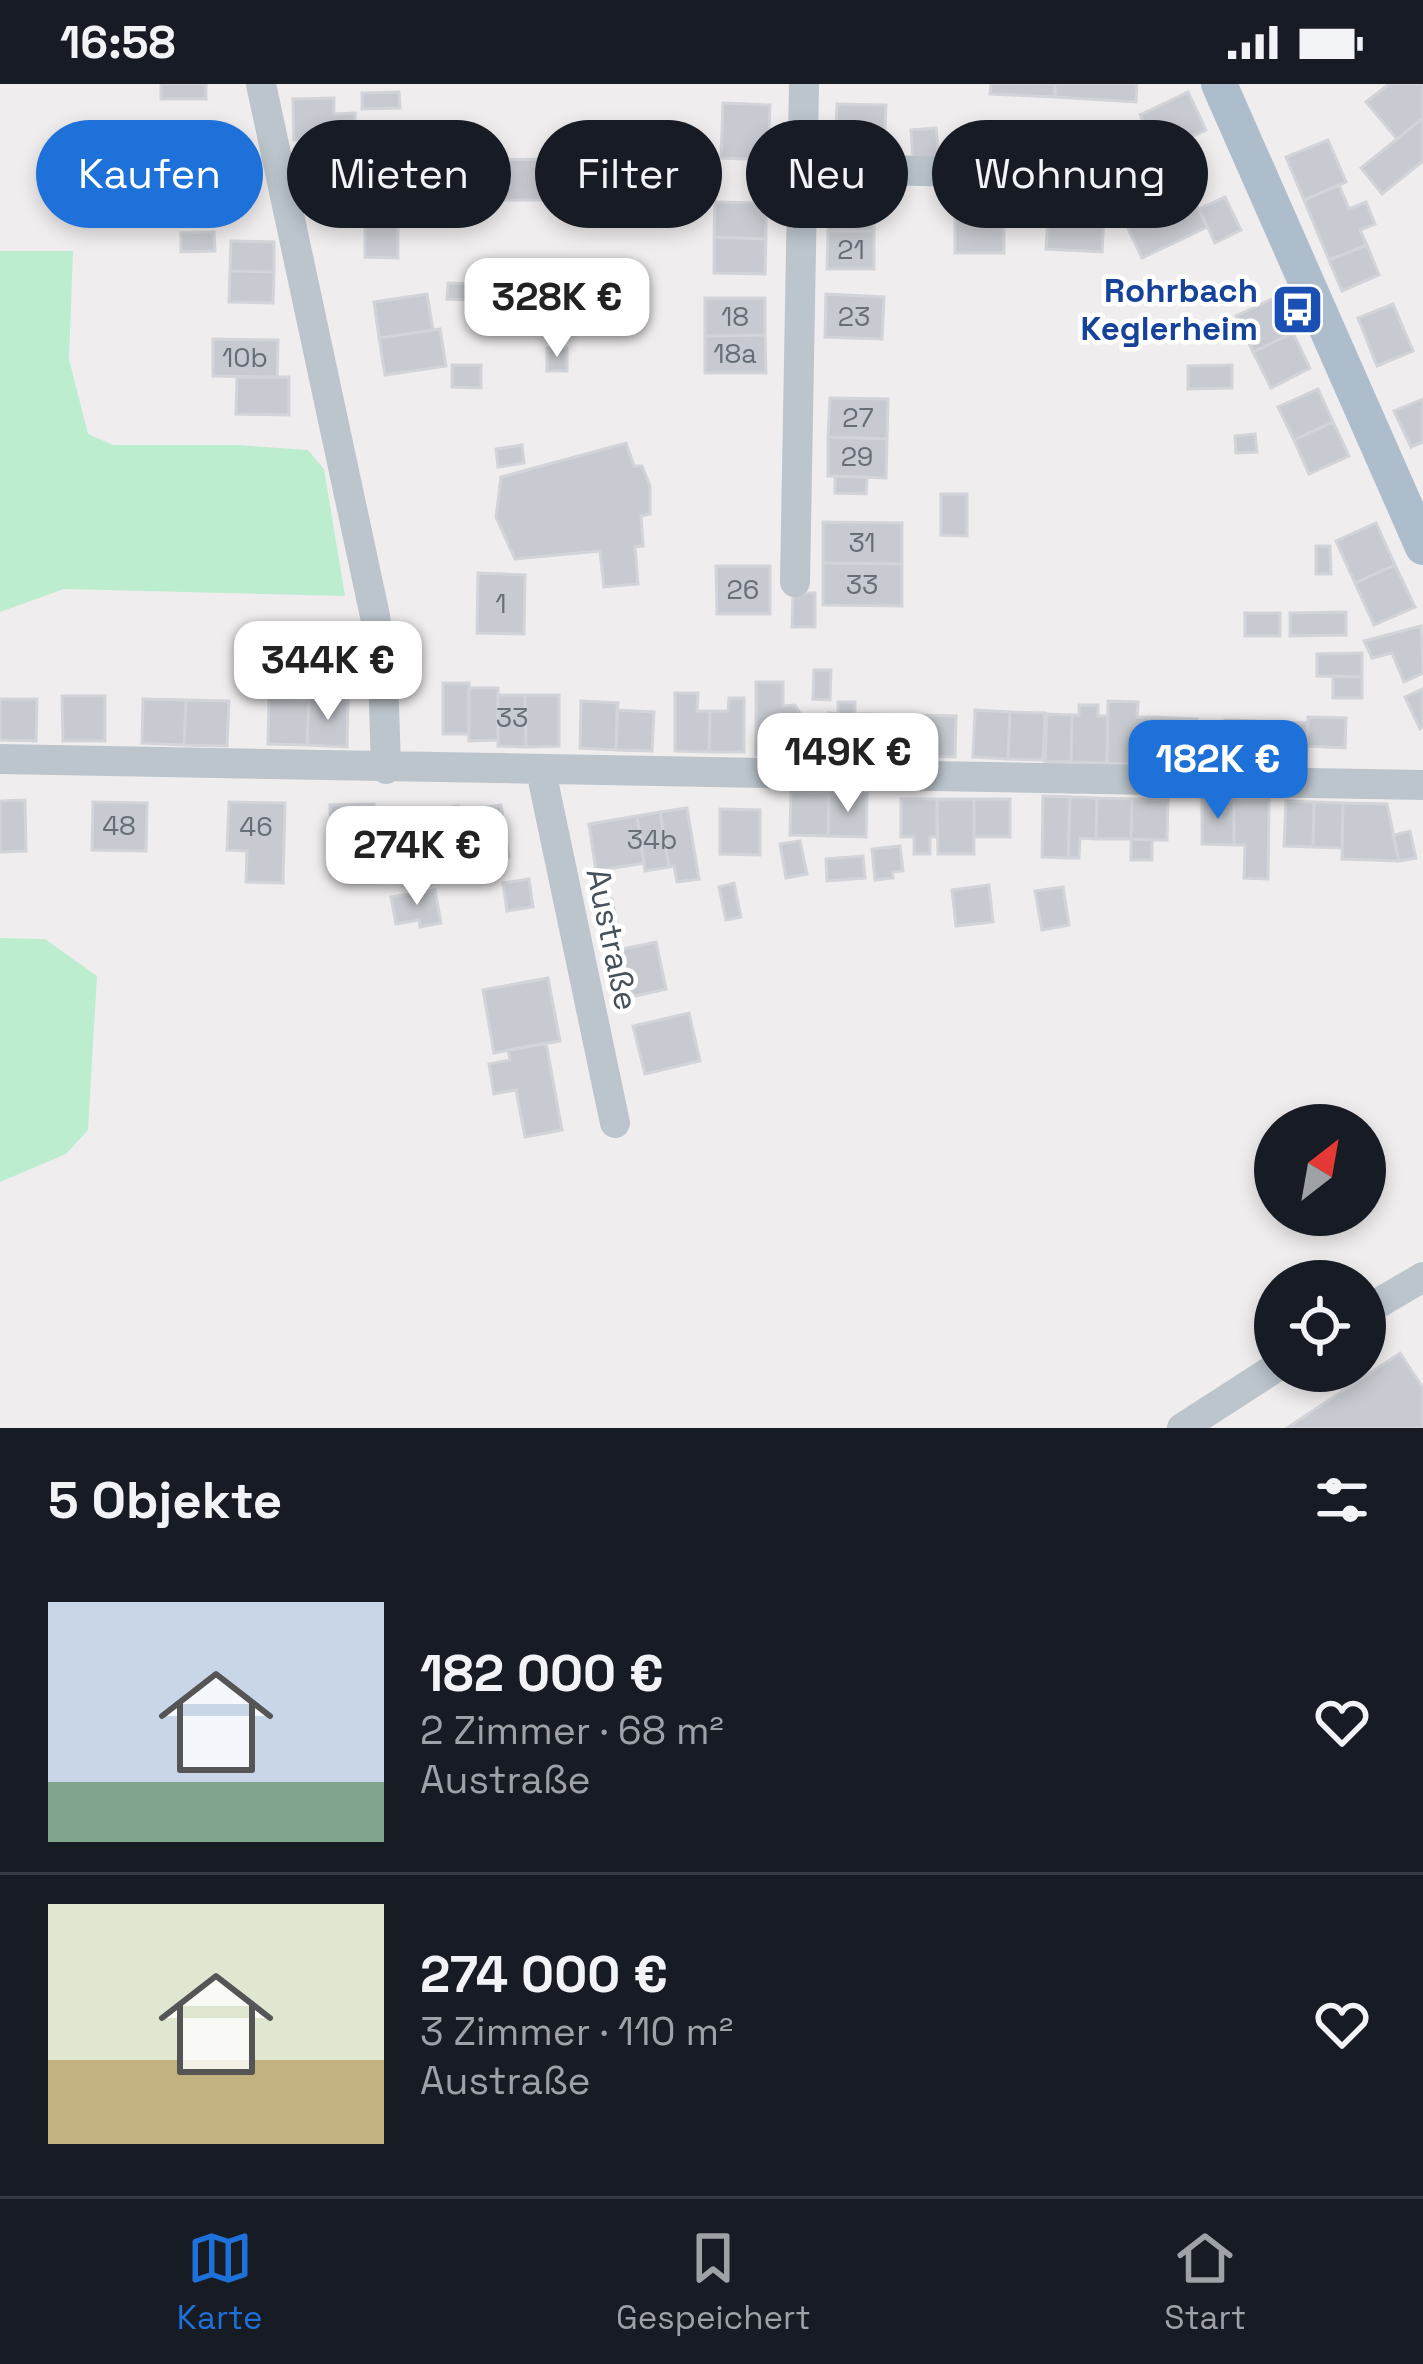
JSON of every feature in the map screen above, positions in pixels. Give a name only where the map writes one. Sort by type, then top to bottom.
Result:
[{"type":"main road","points":[[1220,84],[1423,547]]},
{"type":"street","points":[[261,84],[375,616],[383,672],[386,770]]},
{"type":"street","points":[[803,120],[804,84]]},
{"type":"street","points":[[795,582],[801,228]]},
{"type":"street","points":[[0,759],[386,770],[1423,785]]},
{"type":"street","name":"Austraße","points":[[541,771],[615,1123]]},
{"type":"street","points":[[1386,1299],[1423,1277]]},
{"type":"street","points":[[1183,1428],[1254,1382]]},
{"type":"green space","points":[[0,251],[73,251],[69,359],[88,434],[113,445],[308,450],[324,469],[345,596],[64,589],[0,612]]},
{"type":"green space","points":[[0,938],[45,939],[97,976],[88,1130],[66,1154],[0,1182]]},
{"type":"building","points":[[161,84],[206,84],[206,99],[161,99]]},
{"type":"building","points":[[991,84],[1055,84],[1055,97],[990,94]]},
{"type":"building","points":[[1055,84],[1137,84],[1136,102],[1055,97]]},
{"type":"building","points":[[1389,84],[1423,84],[1423,118],[1397,139],[1366,102]]},
{"type":"building","points":[[399,92],[400,108],[362,109],[362,93]]},
{"type":"building","points":[[1188,92],[1201,120],[1142,120],[1140,115]]},
{"type":"building","points":[[334,98],[334,114],[355,113],[355,120],[294,120],[293,99]]},
{"type":"building","points":[[723,103],[770,105],[769,120],[746,120],[746,159],[722,158]]},
{"type":"building","points":[[837,104],[886,105],[885,120],[836,120]]},
{"type":"building","points":[[1423,118],[1423,161],[1382,194],[1361,168]]},
{"type":"building","points":[[932,128],[932,158],[913,159],[911,130]]},
{"type":"building","points":[[1328,140],[1346,182],[1304,200],[1286,157]]},
{"type":"building","points":[[535,159],[535,200],[511,200],[511,160]]},
{"type":"building","points":[[1339,185],[1349,209],[1366,202],[1375,224],[1360,230],[1367,245],[1329,260],[1304,200]]},
{"type":"building","points":[[1225,197],[1241,230],[1215,243],[1208,228],[1208,205]]},
{"type":"building","points":[[722,202],[746,203],[746,228],[766,228],[766,239],[714,237],[714,228],[722,228]]},
{"type":"building","points":[[365,228],[398,228],[398,258],[365,257]]},
{"type":"building","points":[[828,228],[874,228],[874,231]]},
{"type":"building","points":[[955,228],[1004,228],[1004,253],[955,253]]},
{"type":"building","points":[[1047,228],[1103,228],[1102,252],[1046,249]]},
{"type":"building","points":[[1128,228],[1205,228],[1142,258]]},
{"type":"building","points":[[828,231],[874,231],[874,269],[827,269]]},
{"type":"building","points":[[214,232],[215,251],[181,252],[181,233]]},
{"type":"building","points":[[714,237],[766,239],[765,274],[714,273]]},
{"type":"building","points":[[231,241],[274,242],[274,272],[230,271]]},
{"type":"building","points":[[1367,245],[1379,275],[1342,291],[1329,260]]},
{"type":"building","points":[[230,271],[274,272],[273,303],[229,302]]},
{"type":"building","points":[[448,283],[494,285],[493,301],[447,299]]},
{"type":"building","points":[[541,286],[556,286],[556,322],[541,322]]},
{"type":"building","points":[[427,294],[433,330],[379,338],[374,302]]},
{"type":"building","points":[[826,294],[884,297],[882,339],[825,337]]},
{"type":"building","points":[[1276,297],[1293,333],[1253,352],[1236,316]]},
{"type":"building","points":[[705,298],[765,298],[765,335],[705,336]]},
{"type":"building","points":[[1393,304],[1413,351],[1377,366],[1358,318]]},
{"type":"building","points":[[440,329],[446,366],[385,375],[379,338]]},
{"type":"building","points":[[1293,333],[1310,368],[1271,388],[1253,352]]},
{"type":"building","points":[[765,335],[766,373],[705,373],[705,336]]},
{"type":"building","points":[[213,339],[278,340],[277,377],[213,376]]},
{"type":"building","points":[[547,348],[567,348],[567,371],[547,371]]},
{"type":"building","points":[[452,365],[481,365],[481,388],[452,387]]},
{"type":"building","points":[[1232,365],[1232,388],[1188,389],[1188,366]]},
{"type":"building","points":[[237,377],[289,377],[289,415],[236,414]]},
{"type":"building","points":[[1318,389],[1333,422],[1294,440],[1278,407]]},
{"type":"building","points":[[830,398],[888,399],[887,439],[828,437]]},
{"type":"building","points":[[1423,399],[1423,442],[1411,447],[1394,411]]},
{"type":"building","points":[[1333,422],[1349,456],[1309,474],[1294,440]]},
{"type":"building","points":[[1255,434],[1257,452],[1236,453],[1235,436]]},
{"type":"building","points":[[828,437],[887,439],[886,478],[828,476]]},
{"type":"building","points":[[626,443],[634,466],[642,466],[650,486],[650,514],[641,516],[643,546],[635,547],[638,584],[604,587],[600,551],[515,559],[496,517],[501,477]]},
{"type":"building","points":[[522,445],[524,463],[498,467],[496,449]]},
{"type":"building","points":[[835,476],[867,477],[866,494],[835,493]]},
{"type":"building","points":[[941,494],[967,494],[967,536],[941,535]]},
{"type":"building","points":[[823,522],[902,523],[902,564],[823,563]]},
{"type":"building","points":[[1376,523],[1395,565],[1355,583],[1336,541]]},
{"type":"building","points":[[1316,546],[1330,546],[1331,574],[1316,574]]},
{"type":"building","points":[[823,563],[902,564],[902,606],[823,605]]},
{"type":"building","points":[[1395,565],[1415,607],[1374,625],[1355,583]]},
{"type":"building","points":[[716,566],[770,566],[770,614],[717,614]]},
{"type":"building","points":[[478,573],[525,575],[524,634],[477,633]]},
{"type":"building","points":[[793,593],[815,593],[815,627],[792,627]]},
{"type":"building","points":[[1346,612],[1346,635],[1290,636],[1290,613]]},
{"type":"building","points":[[1245,613],[1280,613],[1280,636],[1245,636]]},
{"type":"building","points":[[288,624],[330,624],[330,671],[288,671]]},
{"type":"building","points":[[1421,626],[1423,673],[1404,682],[1392,653],[1372,658],[1364,641]]},
{"type":"building","points":[[1362,653],[1362,677],[1317,676],[1317,654]]},
{"type":"building","points":[[814,670],[831,670],[830,700],[813,699]]},
{"type":"building","points":[[1333,676],[1362,677],[1362,698],[1333,698]]},
{"type":"building","points":[[756,682],[783,682],[783,706],[795,705],[800,713],[796,755],[756,755]]},
{"type":"building","points":[[443,683],[469,683],[469,734],[443,734]]},
{"type":"building","points":[[469,688],[498,688],[498,740],[469,741]]},
{"type":"building","points":[[1423,689],[1423,727],[1420,729],[1405,697]]},
{"type":"building","points":[[675,693],[698,693],[697,711],[710,711],[709,752],[675,751]]},
{"type":"building","points":[[498,695],[525,695],[526,747],[498,746]]},
{"type":"building","points":[[525,695],[559,695],[559,746],[526,747]]},
{"type":"building","points":[[62,696],[105,696],[105,741],[63,741]]},
{"type":"building","points":[[729,698],[744,698],[744,752],[709,752],[710,711],[728,711]]},
{"type":"building","points":[[0,699],[37,699],[36,741],[0,740]]},
{"type":"building","points":[[143,699],[186,700],[184,745],[142,743]]},
{"type":"building","points":[[269,699],[309,700],[307,745],[268,744]]},
{"type":"building","points":[[186,700],[229,701],[227,746],[184,745]]},
{"type":"building","points":[[309,700],[348,701],[347,747],[307,745]]},
{"type":"building","points":[[581,701],[618,703],[616,750],[580,748]]},
{"type":"building","points":[[1108,701],[1138,702],[1137,717],[1149,717],[1148,764],[1107,763]]},
{"type":"building","points":[[838,702],[855,702],[855,714],[872,714],[871,756],[829,755],[829,713],[838,714]]},
{"type":"building","points":[[1079,705],[1098,705],[1098,716],[1108,716],[1107,763],[1071,762],[1072,715],[1079,715]]},
{"type":"building","points":[[617,710],[654,712],[652,751],[616,750]]},
{"type":"building","points":[[975,710],[1010,712],[1008,759],[973,757]]},
{"type":"building","points":[[1010,712],[1045,713],[1043,760],[1008,759]]},
{"type":"building","points":[[872,714],[914,715],[913,756],[871,756]]},
{"type":"building","points":[[1047,714],[1072,715],[1071,762],[1045,762]]},
{"type":"building","points":[[914,715],[956,716],[955,757],[913,756]]},
{"type":"building","points":[[1149,717],[1197,719],[1195,766],[1148,764]]},
{"type":"building","points":[[1308,717],[1346,718],[1345,748],[1307,746]]},
{"type":"building","points":[[1225,720],[1255,721],[1253,764],[1223,763]]},
{"type":"building","points":[[1255,721],[1308,723],[1306,765],[1253,764]]},
{"type":"building","points":[[791,792],[829,793],[828,836],[790,835]]},
{"type":"building","points":[[829,793],[867,794],[866,837],[828,836]]},
{"type":"building","points":[[1043,796],[1070,797],[1068,858],[1042,857]]},
{"type":"building","points":[[1070,797],[1097,798],[1096,839],[1080,838],[1079,858],[1068,858]]},
{"type":"building","points":[[1097,798],[1132,799],[1131,839],[1096,839]]},
{"type":"building","points":[[901,799],[937,799],[937,837],[930,837],[930,854],[914,854],[914,837],[901,837]]},
{"type":"building","points":[[937,799],[974,799],[974,854],[938,854]]},
{"type":"building","points":[[974,799],[1010,799],[1010,837],[974,837]]},
{"type":"building","points":[[1132,799],[1168,800],[1167,840],[1131,839]]},
{"type":"building","points":[[1202,799],[1234,800],[1234,845],[1202,844]]},
{"type":"building","points":[[25,800],[26,851],[0,852],[0,801]]},
{"type":"building","points":[[1234,800],[1269,800],[1268,879],[1244,878],[1245,845],[1234,845]]},
{"type":"building","points":[[1286,801],[1314,802],[1313,847],[1284,846]]},
{"type":"building","points":[[93,802],[147,803],[146,851],[92,850]]},
{"type":"building","points":[[229,802],[285,803],[283,883],[246,882],[247,851],[227,850]]},
{"type":"building","points":[[1314,802],[1343,803],[1342,848],[1313,847]]},
{"type":"building","points":[[1343,803],[1387,804],[1399,861],[1342,859]]},
{"type":"building","points":[[374,804],[375,883],[348,883],[347,846],[331,846],[330,805]]},
{"type":"building","points":[[501,805],[509,857],[467,864],[459,811]]},
{"type":"building","points":[[458,806],[466,859],[424,865],[416,813]]},
{"type":"building","points":[[687,808],[699,879],[677,882],[674,866],[669,867],[660,812]]},
{"type":"building","points":[[720,809],[760,810],[760,855],[720,854]]},
{"type":"building","points":[[660,812],[669,867],[645,871],[637,816]]},
{"type":"building","points":[[637,816],[644,863],[596,871],[589,824]]},
{"type":"building","points":[[1410,831],[1416,858],[1399,861],[1393,835]]},
{"type":"building","points":[[1131,839],[1152,840],[1152,860],[1131,860]]},
{"type":"building","points":[[800,841],[807,874],[786,878],[780,844]]},
{"type":"building","points":[[900,846],[903,871],[892,872],[893,878],[875,880],[872,849]]},
{"type":"building","points":[[863,856],[865,878],[827,881],[826,859]]},
{"type":"building","points":[[529,879],[533,907],[507,911],[503,883]]},
{"type":"building","points":[[734,883],[741,917],[726,920],[719,887]]},
{"type":"building","points":[[989,885],[993,922],[956,926],[952,890]]},
{"type":"building","points":[[1063,887],[1069,925],[1042,930],[1035,891]]},
{"type":"building","points":[[435,890],[441,923],[396,924],[391,897]]},
{"type":"building","points":[[612,899],[618,930],[602,933],[597,901]]},
{"type":"building","points":[[656,942],[666,989],[618,1000],[608,952]]},
{"type":"building","points":[[548,978],[560,1041],[494,1053],[483,990]]},
{"type":"building","points":[[689,1013],[700,1061],[645,1074],[633,1026]]},
{"type":"building","points":[[546,1043],[562,1130],[525,1137],[516,1090],[494,1094],[489,1064],[510,1060],[508,1050]]},
{"type":"building","points":[[1400,1353],[1423,1388],[1423,1428],[1287,1428],[1341,1392],[1386,1392],[1386,1362]]},
{"type":"place","name":"Rohrbach Keglerheim","points":[[1297,309]]}]
